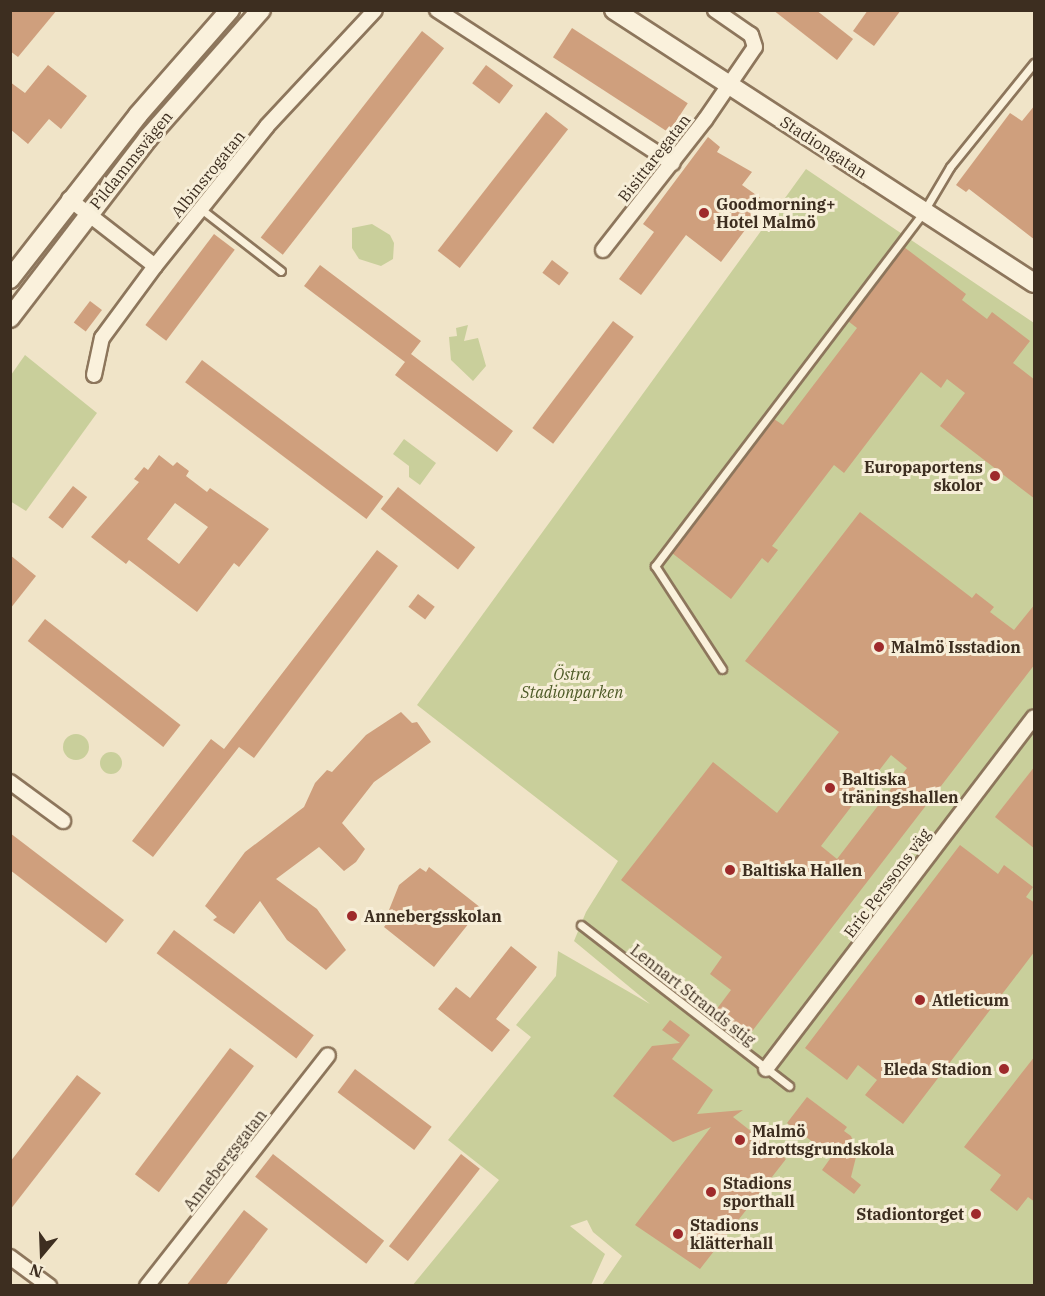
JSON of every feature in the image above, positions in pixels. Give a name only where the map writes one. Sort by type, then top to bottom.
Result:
[{"type":"main road","name":"Pildammsvägen","points":[[10,318],[88,213],[148,138],[261,10]]},
{"type":"main road","name":"Stadiongatan","points":[[614,10],[1035,283]]},
{"type":"main road","name":"Pildammsvägen","points":[[10,279],[69,199],[227,11]]},
{"type":"street","name":"Albinsrogatan","points":[[94,375],[102,338],[154,266],[267,126],[375,10]]},
{"type":"street","points":[[437,10],[673,163]]},
{"type":"street","name":"Bisittaregatan","points":[[603,250],[673,163],[755,47],[754,40],[715,10]]},
{"type":"street","points":[[69,199],[154,266]]},
{"type":"street","name":"Eric Perssons väg","points":[[766,1069],[1035,717]]},
{"type":"street","points":[[10,782],[63,821]]},
{"type":"street","name":"Annebergsgatan","points":[[147,1286],[328,1055]]},
{"type":"street","points":[[10,1257],[49,1286]]},
{"type":"lane","points":[[723,669],[655,566],[924,211],[950,167],[1035,63]]},
{"type":"lane","points":[[201,209],[281,271]]},
{"type":"lane","name":"Lennart Strands stig","points":[[581,925],[789,1086]]},
{"type":"green space","name":"Östra Stadionparken","points":[[806,169],[1034,323],[1034,1285],[602,1285],[622,1256],[593,1232],[587,1220],[570,1226],[605,1254],[591,1285],[412,1286],[499,1180],[448,1140],[531,1037],[516,1025],[556,976],[558,951],[650,1004],[574,941],[586,912],[618,861],[417,705]]},
{"type":"green space","points":[[372,224],[390,235],[394,243],[393,259],[381,266],[359,259],[352,248],[352,228]]},
{"type":"green space","points":[[468,325],[464,341],[478,338],[486,366],[473,381],[451,360],[449,337],[457,336],[456,328]]},
{"type":"green space","points":[[25,355],[97,413],[26,511],[10,501],[11,375]]},
{"type":"green space","points":[[404,439],[436,463],[420,485],[409,477],[409,466],[393,454]]},
{"type":"green space","points":[[76,734],[85,738],[89,747],[85,756],[76,760],[67,756],[63,747],[67,738]]},
{"type":"green space","points":[[111,752],[119,755],[122,763],[119,771],[111,774],[103,771],[100,763],[103,755]]},
{"type":"building","points":[[10,10],[57,10],[18,57],[10,51]]},
{"type":"building","points":[[773,10],[816,10],[853,39],[837,60]]},
{"type":"building","points":[[868,10],[901,10],[874,46],[853,31]]},
{"type":"building","points":[[572,28],[688,103],[669,133],[553,57]]},
{"type":"building","points":[[422,31],[444,48],[283,255],[261,237]]},
{"type":"building","points":[[48,65],[87,96],[61,129],[49,119],[28,144],[10,129],[10,82],[25,93]]},
{"type":"building","points":[[486,65],[513,85],[499,104],[472,83]]},
{"type":"building","points":[[1035,105],[1035,240],[969,189],[966,192],[956,185],[1010,113],[1022,121]]},
{"type":"building","points":[[546,112],[568,129],[460,268],[438,251]]},
{"type":"building","name":"Goodmorning+ Hotel Malmö","points":[[708,137],[720,147],[717,152],[752,172],[742,185],[766,202],[721,262],[686,235],[641,295],[619,279],[654,232],[643,224]]},
{"type":"building","points":[[214,234],[235,250],[166,341],[145,325]]},
{"type":"building","points":[[904,247],[966,294],[962,300],[987,319],[992,312],[1030,341],[1013,363],[1035,380],[1035,499],[940,426],[965,393],[947,379],[941,388],[921,372],[844,473],[834,465],[772,546],[778,550],[768,563],[762,558],[731,599],[672,553],[774,419],[783,425],[857,328],[848,321]]},
{"type":"building","points":[[552,260],[569,273],[559,285],[542,273]]},
{"type":"building","points":[[320,265],[421,341],[411,354],[513,431],[497,452],[395,375],[405,362],[304,286]]},
{"type":"building","points":[[90,301],[102,310],[86,332],[74,323]]},
{"type":"building","points":[[613,321],[634,337],[553,444],[532,428]]},
{"type":"building","points":[[202,360],[383,497],[366,519],[185,382]]},
{"type":"building","points":[[159,455],[173,466],[177,462],[189,471],[186,476],[207,492],[210,488],[269,529],[239,567],[234,563],[197,612],[129,560],[126,564],[91,537],[139,482],[134,479],[144,467],[148,470]],"holes":[[[175,503],[208,527],[179,564],[147,539]]]},
{"type":"building","points":[[73,486],[87,497],[63,529],[48,518]]},
{"type":"building","points":[[398,487],[475,547],[458,569],[381,509]]},
{"type":"building","points":[[860,512],[972,598],[976,593],[994,607],[990,612],[1014,630],[1035,604],[1035,664],[743,1043],[710,1018],[731,990],[710,974],[722,957],[621,880],[713,762],[777,813],[839,732],[745,661]],"holes":[[[891,755],[907,768],[837,859],[821,846]]]},
{"type":"building","points":[[377,550],[398,566],[254,758],[239,747],[153,857],[132,841],[211,739],[224,749]]},
{"type":"building","points":[[10,555],[36,576],[10,609]]},
{"type":"building","points":[[418,594],[435,607],[425,619],[408,607]]},
{"type":"building","points":[[45,619],[181,725],[163,747],[28,641]]},
{"type":"building","points":[[401,712],[412,723],[417,722],[431,742],[374,782],[342,823],[365,849],[356,862],[344,871],[319,847],[276,879],[317,909],[346,950],[326,970],[287,940],[260,901],[234,934],[213,920],[217,917],[205,906],[245,852],[304,807],[315,783],[327,770],[332,772],[366,735]]},
{"type":"building","points":[[1035,766],[1035,849],[995,817]]},
{"type":"building","points":[[10,833],[124,920],[106,943],[10,870]]},
{"type":"building","name":"Atleticum","points":[[960,845],[998,874],[1004,865],[1033,887],[1026,897],[1035,903],[1035,951],[903,1124],[865,1095],[877,1080],[858,1065],[847,1080],[805,1048]]},
{"type":"building","points":[[429,867],[481,908],[434,967],[384,927],[393,915],[389,910],[399,885],[420,868],[426,872]]},
{"type":"building","points":[[174,930],[314,1035],[296,1058],[157,953]]},
{"type":"building","points":[[511,946],[537,967],[496,1019],[510,1030],[492,1052],[438,1009],[456,987],[470,998]]},
{"type":"building","name":"Stadions sporthall","points":[[670,1020],[690,1035],[672,1059],[713,1090],[697,1114],[743,1110],[733,1117],[786,1159],[700,1269],[635,1225],[711,1127],[673,1142],[613,1096],[652,1046],[680,1043],[662,1030]]},
{"type":"building","points":[[230,1048],[254,1066],[159,1192],[135,1174]]},
{"type":"building","points":[[1035,1056],[1035,1202],[1028,1197],[1017,1211],[990,1190],[1001,1175],[964,1147]]},
{"type":"building","points":[[355,1069],[432,1127],[414,1150],[338,1092]]},
{"type":"building","points":[[77,1075],[101,1093],[10,1210],[10,1162]]},
{"type":"building","points":[[807,1097],[847,1127],[844,1131],[851,1136],[857,1153],[851,1177],[861,1185],[854,1194],[822,1170],[832,1156],[787,1123]]},
{"type":"building","points":[[273,1154],[384,1241],[366,1264],[255,1177]]},
{"type":"building","points":[[461,1154],[480,1169],[408,1261],[389,1246]]},
{"type":"building","points":[[244,1210],[268,1229],[225,1286],[186,1286]]},
{"type":"place","name":"Goodmorning+ Hotel Malmö","points":[[704,213]]},
{"type":"place","name":"Europaportens skolor","points":[[995,476]]},
{"type":"place","name":"Malmö Isstadion","points":[[879,647]]},
{"type":"place","name":"Baltiska träningshallen","points":[[830,788]]},
{"type":"place","name":"Baltiska Hallen","points":[[730,870]]},
{"type":"place","name":"Annebergsskolan","points":[[352,916]]},
{"type":"place","name":"Atleticum","points":[[920,1000]]},
{"type":"place","name":"Eleda Stadion","points":[[1004,1069]]},
{"type":"place","name":"Malmö idrottsgrundskola","points":[[740,1140]]},
{"type":"place","name":"Stadions sporthall","points":[[711,1192]]},
{"type":"place","name":"Stadiontorget","points":[[976,1214]]},
{"type":"place","name":"Stadions klätterhall","points":[[678,1234]]}]
